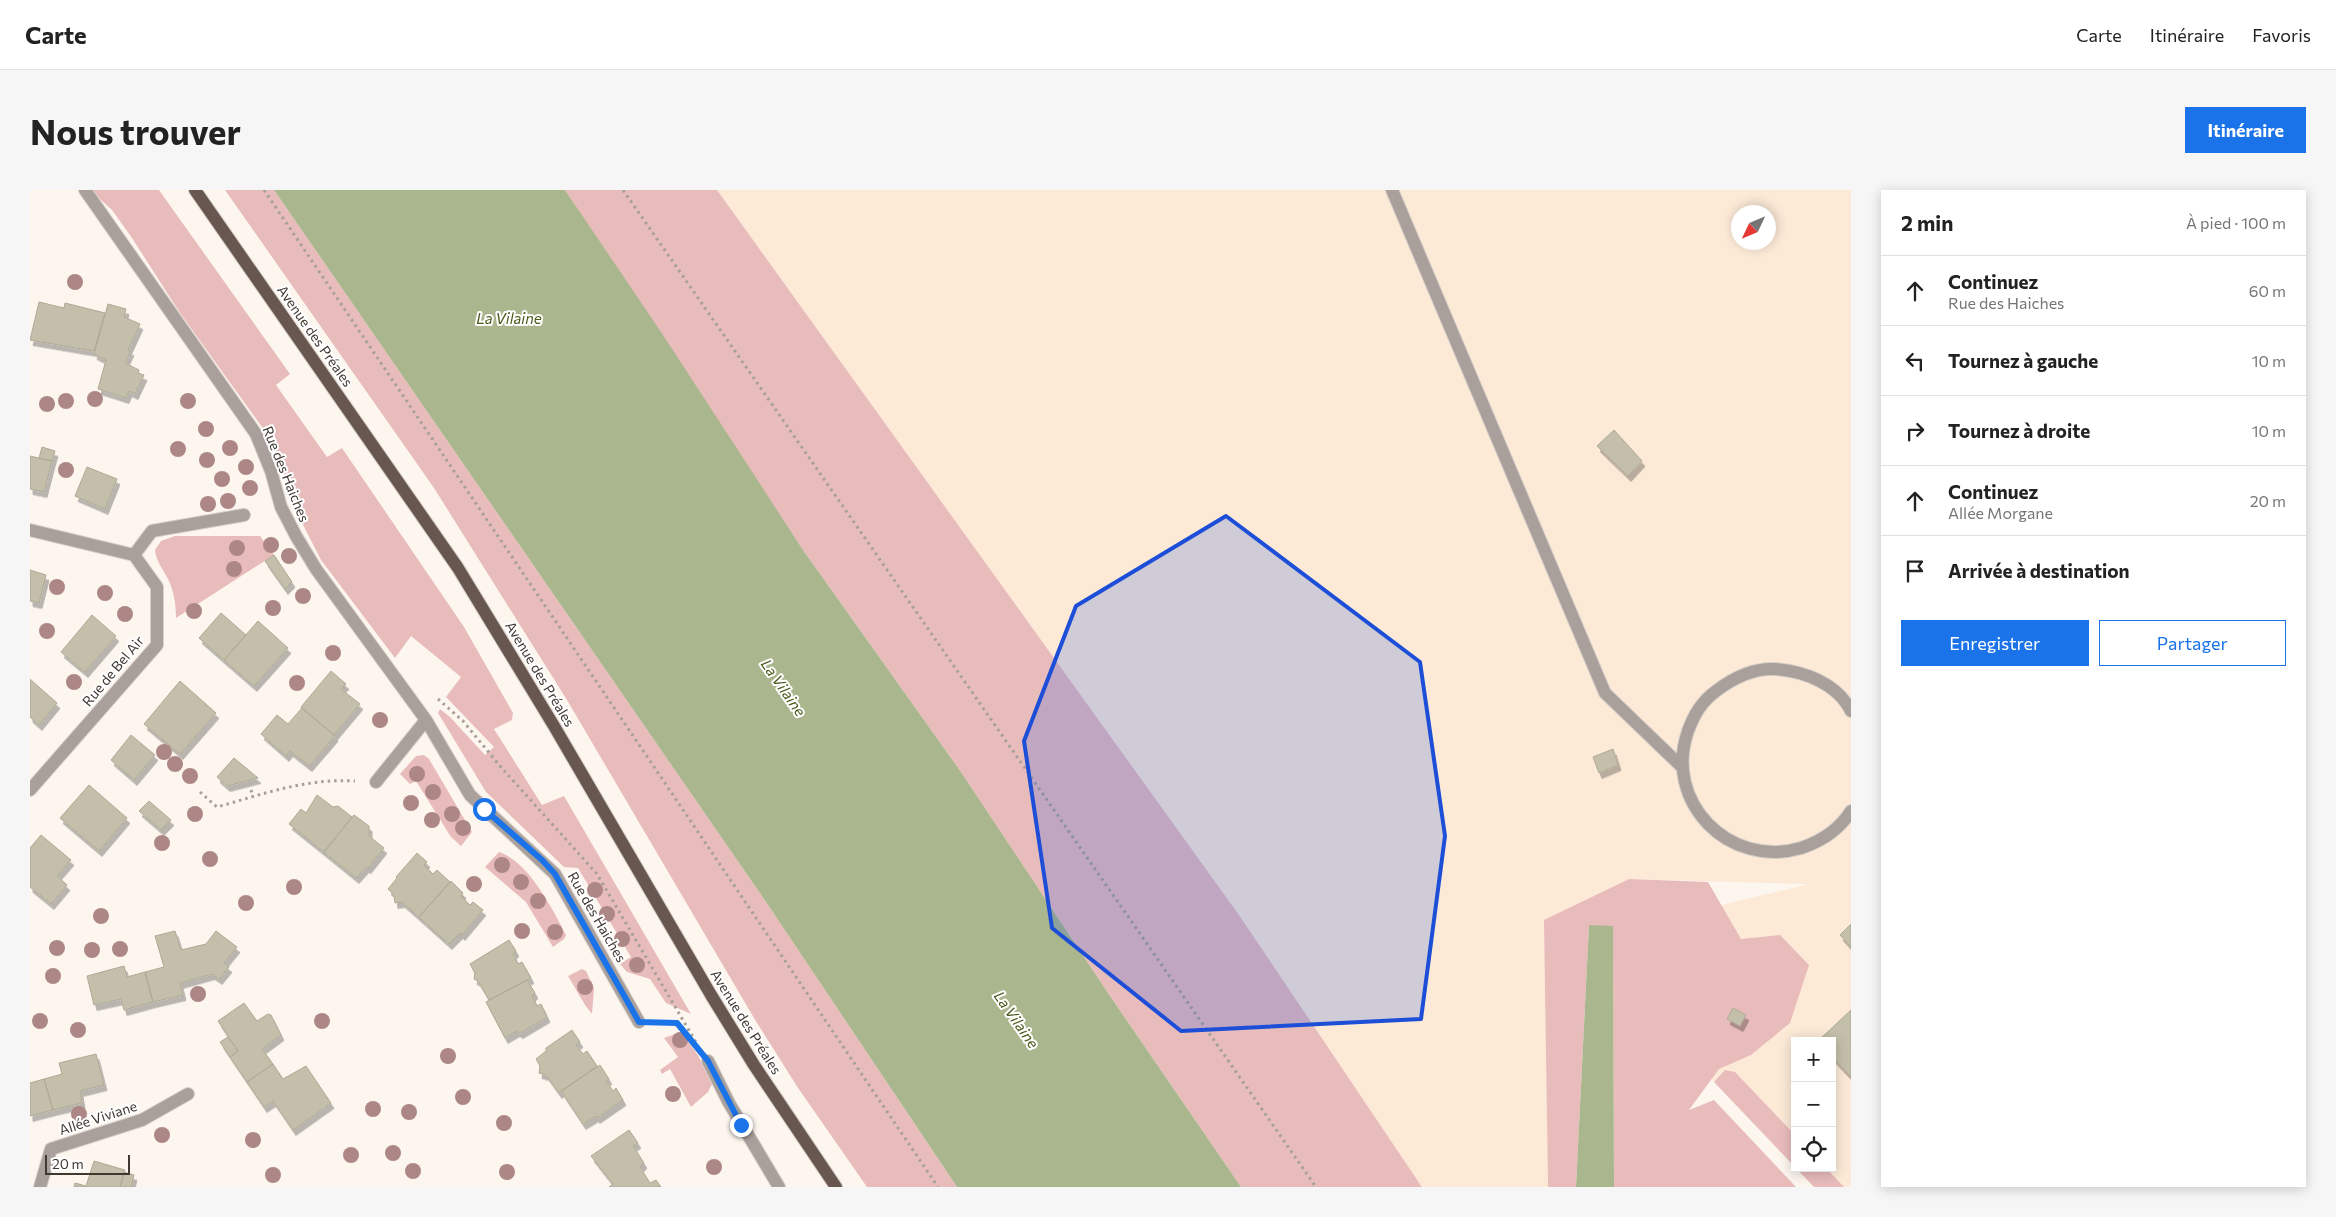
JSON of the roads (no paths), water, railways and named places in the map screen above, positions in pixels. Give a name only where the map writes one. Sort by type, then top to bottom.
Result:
[{"type":"main road","name":"Avenue des Préales","points":[[195,190],[458,568],[554,726],[711,995],[754,1065],[836,1187]]},
{"type":"street","name":"Rue des Haiches","points":[[85,190],[256,434],[271,471],[281,507],[316,569],[426,720],[470,795],[555,874],[639,1022]]},
{"type":"street","points":[[1392,190],[1605,693],[1682,767]]},
{"type":"street","points":[[30,530],[134,555],[152,531],[244,515]]},
{"type":"street","name":"Rue de Bel Air","points":[[30,790],[157,644],[158,587],[134,555]]},
{"type":"street","points":[[1851,711],[1848,704],[1824,683],[1796,671],[1764,669],[1732,679],[1706,698],[1694,715],[1683,745],[1682,767],[1690,798],[1702,818],[1727,840],[1751,850],[1783,853],[1818,842],[1844,822],[1851,811]]},
{"type":"street","points":[[376,782],[426,720]]},
{"type":"street","points":[[708,1061],[729,1104],[779,1187]]},
{"type":"street","name":"Allée Viviane","points":[[40,1187],[51,1149],[142,1120],[188,1094]]},
{"type":"water","name":"La Vilaine","points":[[274,190],[565,190],[663,335],[803,550],[961,772],[1108,993],[1241,1187],[957,1187],[764,899]]},
{"type":"water","points":[[1589,925],[1613,926],[1614,1187],[1576,1187]]}]
